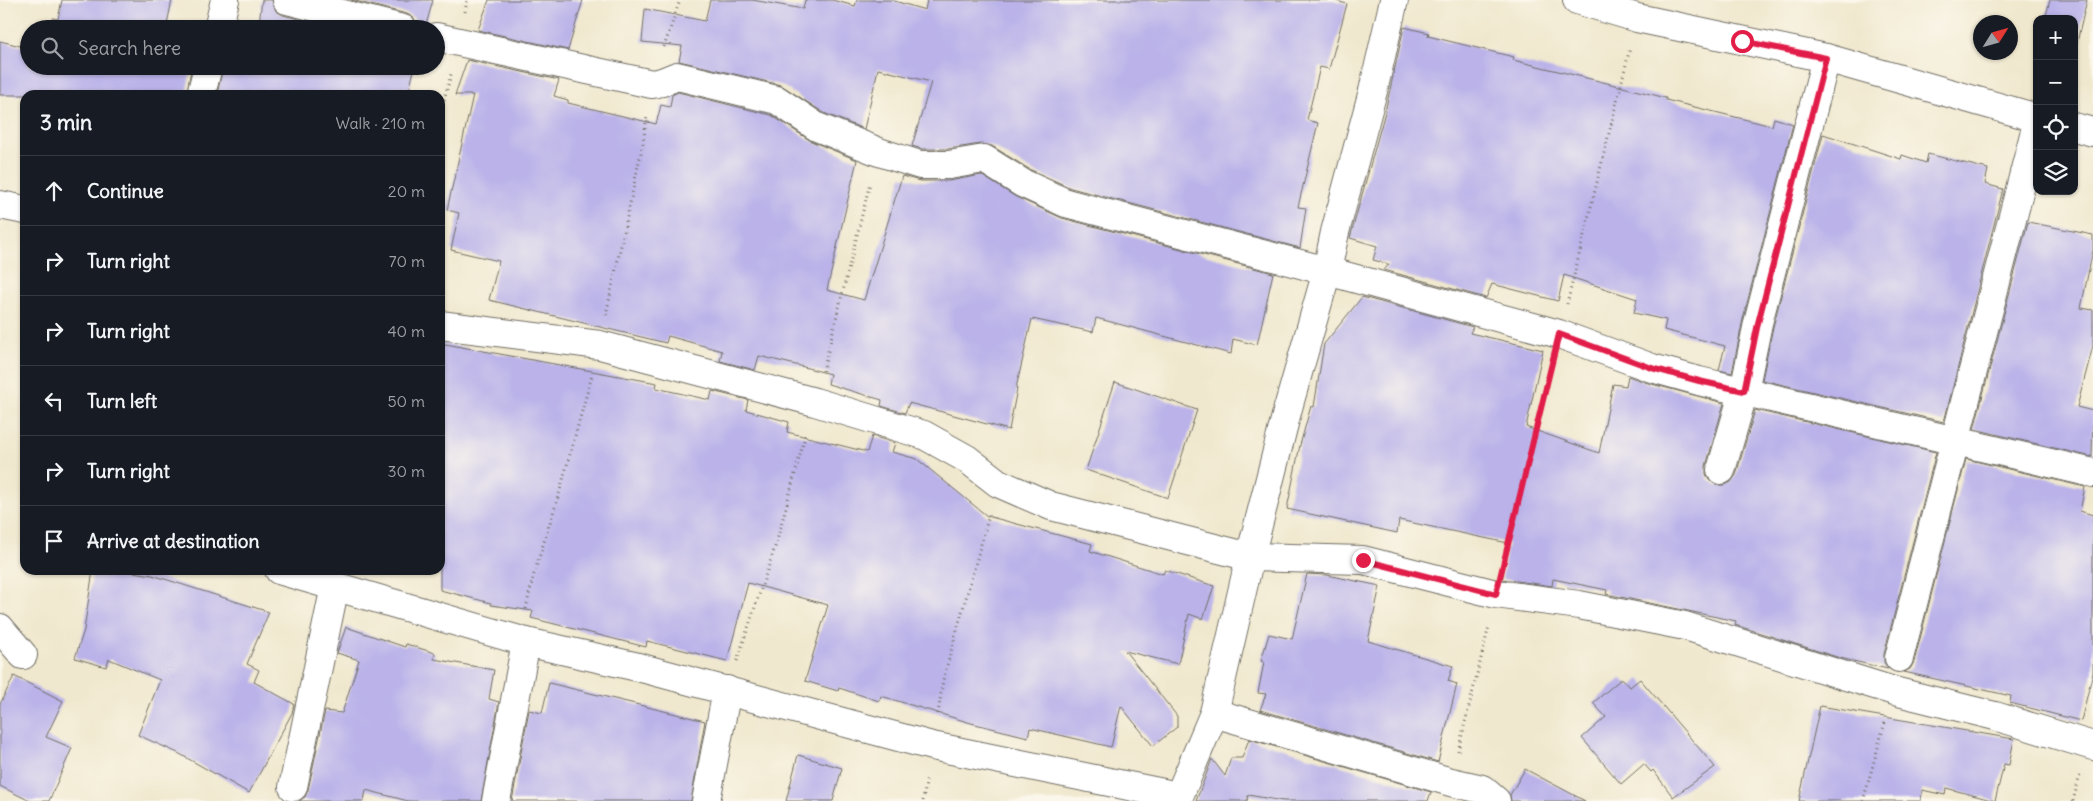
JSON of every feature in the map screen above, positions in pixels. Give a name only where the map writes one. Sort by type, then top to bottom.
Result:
[{"type":"street","points":[[220,20],[225,0]]},
{"type":"street","points":[[287,0],[367,20]]},
{"type":"street","points":[[296,575],[526,642],[638,667],[932,746],[1177,798],[1214,713],[1250,558],[1288,408],[1327,270],[1335,232],[1373,91],[1394,0]]},
{"type":"street","points":[[1578,0],[1637,18],[1826,58],[2033,117]]},
{"type":"street","points":[[445,39],[652,84],[677,76],[777,100],[817,127],[879,152],[920,165],[949,165],[984,159],[1022,183],[1066,203],[1327,270],[1559,334],[1652,368],[1699,381],[2093,473]]},
{"type":"street","points":[[1721,470],[1744,391],[1758,323],[1826,58]]},
{"type":"street","points":[[202,90],[206,75]]},
{"type":"street","points":[[2078,128],[2093,132]]},
{"type":"street","points":[[1899,658],[2033,139]]},
{"type":"street","points":[[0,205],[20,209]]},
{"type":"street","points":[[445,326],[600,345],[814,402],[924,434],[967,459],[998,483],[1051,506],[1250,558],[1363,560],[1496,594],[1578,605],[1685,626],[1894,691],[1995,716],[2093,746]]},
{"type":"street","points":[[293,787],[335,586]]},
{"type":"street","points":[[0,628],[23,655]]},
{"type":"street","points":[[496,801],[526,642]]},
{"type":"street","points":[[706,801],[727,690]]},
{"type":"street","points":[[1214,713],[1451,782],[1482,789],[1496,801]]},
{"type":"path","points":[[1451,782],[1637,18]]},
{"type":"path","points":[[923,801],[943,680],[998,483]]},
{"type":"path","points":[[1863,801],[1894,691]]},
{"type":"building","points":[[62,0],[172,0],[168,20],[53,20],[53,18],[58,19]]},
{"type":"building","points":[[262,0],[272,0],[276,11],[283,15],[303,20],[259,20]]},
{"type":"building","points":[[351,0],[433,0],[427,20],[415,20],[407,14]]},
{"type":"building","points":[[489,0],[583,0],[568,50],[478,30]]},
{"type":"building","points":[[710,0],[752,0],[803,9],[805,0],[832,0],[855,6],[857,0],[891,0],[925,10],[927,0],[1333,0],[1347,4],[1329,69],[1320,67],[1307,120],[1318,123],[1298,207],[1306,208],[1300,248],[1071,188],[1029,169],[992,146],[981,144],[948,149],[922,149],[912,146],[931,82],[878,69],[864,129],[824,113],[781,85],[679,61],[682,46],[642,42],[645,9],[705,21]]},
{"type":"building","points":[[2050,0],[2087,0],[2078,38],[2078,15],[2046,15]]},
{"type":"building","points":[[1404,27],[1429,33],[1428,36],[1514,57],[1513,60],[1666,98],[1666,100],[1772,126],[1774,118],[1793,124],[1743,319],[1732,373],[1719,370],[1725,346],[1664,330],[1666,320],[1634,313],[1637,299],[1564,275],[1558,301],[1492,284],[1486,298],[1384,270],[1389,264],[1373,260],[1377,246],[1350,238],[1385,112]]},
{"type":"building","points":[[0,41],[20,46],[20,75],[190,75],[187,90],[20,90],[20,95],[0,95]]},
{"type":"building","points":[[467,60],[559,80],[554,96],[568,100],[568,103],[656,124],[661,105],[670,107],[672,95],[678,92],[771,115],[811,141],[857,160],[827,290],[864,300],[902,176],[920,181],[949,181],[981,175],[1016,197],[1062,218],[1273,273],[1257,345],[1233,339],[1231,354],[1096,318],[1093,332],[1032,319],[1016,388],[1009,430],[909,403],[905,413],[881,406],[882,400],[828,384],[830,374],[800,366],[759,356],[755,370],[720,361],[722,351],[668,336],[666,343],[489,300],[499,261],[451,250],[459,213],[447,210],[473,95],[455,95]]},
{"type":"building","points":[[221,75],[413,75],[409,90],[218,90]]},
{"type":"building","points":[[1823,134],[1901,159],[1902,155],[1926,163],[1928,154],[1988,169],[1985,184],[2003,189],[1944,422],[1762,380],[1773,327]]},
{"type":"building","points":[[2028,222],[2093,235],[2093,250],[2081,308],[2093,310],[2093,346],[2077,407],[2093,411],[2092,457],[1974,429]]},
{"type":"building","points":[[1362,297],[1473,327],[1470,333],[1543,350],[1526,427],[1599,453],[1613,384],[1626,386],[1628,376],[1724,403],[1706,466],[1706,474],[1709,480],[1717,485],[1725,485],[1731,482],[1736,475],[1755,410],[1936,452],[1884,654],[1884,662],[1888,669],[1840,658],[1735,625],[1736,621],[1606,594],[1607,590],[1553,579],[1552,586],[1502,579],[1508,543],[1399,520],[1397,533],[1287,509],[1300,445],[1311,406],[1314,407],[1324,344]]},
{"type":"building","points":[[445,344],[657,383],[656,388],[710,400],[712,391],[748,400],[746,410],[789,422],[787,432],[867,452],[872,436],[895,443],[892,452],[917,459],[987,516],[1092,544],[1090,551],[1163,574],[1165,570],[1214,586],[1203,619],[1189,614],[1178,664],[1125,651],[1177,716],[1177,727],[1153,746],[1121,706],[1111,747],[1030,728],[1028,737],[971,723],[881,696],[879,701],[839,688],[838,691],[805,681],[828,605],[748,583],[727,661],[647,641],[646,647],[531,618],[533,611],[491,605],[491,603],[440,590],[440,575],[445,575]]},
{"type":"building","points":[[1115,382],[1197,410],[1168,498],[1086,470]]},
{"type":"building","points":[[1966,459],[2085,487],[2080,511],[2093,515],[2093,672],[2081,721],[2010,703],[2011,696],[1904,672],[1910,669],[1914,662]]},
{"type":"building","points":[[1307,574],[1327,575],[1380,586],[1368,641],[1453,666],[1448,681],[1457,684],[1438,762],[1260,710],[1266,694],[1258,693],[1264,662],[1261,661],[1269,634],[1292,639]]},
{"type":"building","points":[[92,575],[152,575],[269,612],[247,664],[259,670],[254,682],[294,704],[292,713],[249,793],[178,753],[138,735],[160,680],[109,659],[106,667],[75,658],[84,630]]},
{"type":"building","points":[[346,627],[405,647],[406,644],[435,653],[434,659],[494,670],[489,699],[499,702],[481,801],[408,801],[366,790],[364,801],[299,801],[305,797],[308,790],[325,711],[342,713],[359,660],[337,653]]},
{"type":"building","points":[[14,676],[63,701],[46,737],[72,748],[49,801],[30,801],[0,786],[0,704]]},
{"type":"building","points":[[1622,678],[1630,687],[1640,679],[1715,767],[1673,797],[1653,770],[1651,772],[1644,764],[1621,784],[1582,738],[1606,717],[1593,703]]},
{"type":"building","points":[[549,683],[705,721],[691,801],[512,801],[529,710],[542,713]]},
{"type":"building","points":[[1820,706],[2014,739],[2009,765],[2004,764],[1995,801],[1946,788],[1945,795],[1922,790],[1921,801],[1799,801]]},
{"type":"building","points":[[1249,739],[1431,792],[1428,801],[1283,801],[1248,795],[1247,801],[1196,801],[1212,759],[1225,776],[1231,758],[1242,758]]},
{"type":"building","points":[[798,755],[842,768],[833,801],[786,801]]},
{"type":"building","points":[[1525,769],[1585,801],[1511,801],[1510,795]]},
{"type":"route","points":[[1363,560],[1496,594],[1559,334],[1652,368],[1744,391],[1758,323],[1826,58],[1742,41]]}]
